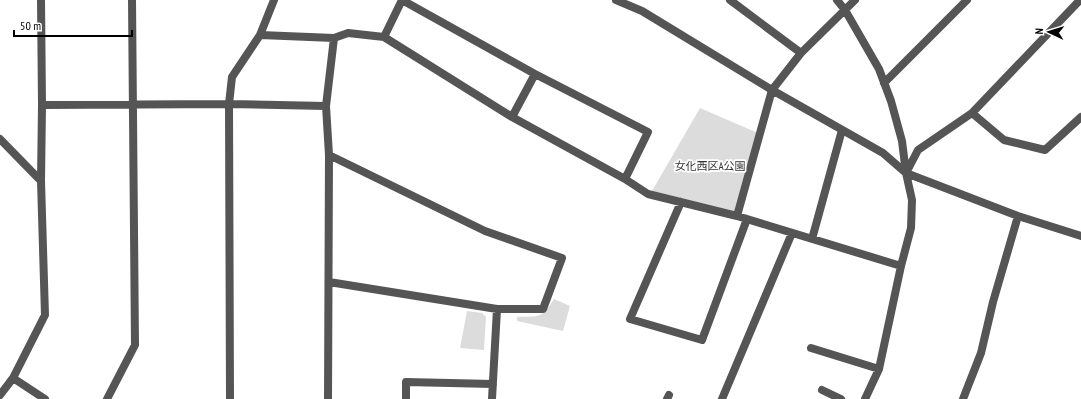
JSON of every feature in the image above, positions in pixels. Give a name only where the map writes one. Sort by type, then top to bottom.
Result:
[{"type":"street","points":[[0,395],[12,378],[45,315],[41,181],[41,0]]},
{"type":"street","points":[[107,399],[135,345],[132,0]]},
{"type":"street","points":[[230,399],[229,104],[232,77],[260,35],[274,0]]},
{"type":"street","points":[[384,37],[402,0],[535,74],[648,132],[625,179]]},
{"type":"street","points":[[616,0],[642,11],[772,90],[883,153],[906,173],[1018,216],[1081,236]]},
{"type":"street","points":[[730,0],[801,53]]},
{"type":"street","points":[[837,0],[845,10],[879,69],[891,101],[902,142],[906,173],[912,200],[910,228],[879,369],[865,399]]},
{"type":"street","points":[[737,216],[772,90],[801,53],[855,0]]},
{"type":"street","points":[[884,83],[967,0]]},
{"type":"street","points":[[906,173],[918,150],[972,112],[1080,0]]},
{"type":"street","points":[[260,35],[334,38],[348,33],[384,37],[512,117],[625,179],[648,194],[737,216],[901,266]]},
{"type":"street","points":[[328,399],[329,155],[326,106],[334,38]]},
{"type":"street","points":[[512,117],[535,74]]},
{"type":"street","points":[[42,105],[132,106],[229,104],[326,106]]},
{"type":"street","points":[[972,112],[1004,140],[1045,150],[1081,117]]},
{"type":"street","points":[[812,239],[842,130]]},
{"type":"street","points":[[0,139],[41,181]]},
{"type":"street","points":[[329,155],[485,231],[562,258],[543,309],[496,309],[329,282]]},
{"type":"street","points":[[681,202],[630,318],[702,340],[747,219]]},
{"type":"street","points":[[963,399],[981,353],[993,302],[1018,216]]},
{"type":"street","points":[[722,399],[792,233]]},
{"type":"street","points":[[492,399],[496,309]]},
{"type":"street","points":[[811,348],[879,369]]},
{"type":"street","points":[[12,378],[45,399]]},
{"type":"street","points":[[406,399],[406,382],[493,384]]},
{"type":"street","points":[[822,390],[841,399]]},
{"type":"green space","name":"女化西区A公園","points":[[700,108],[758,133],[738,213],[652,191]]},
{"type":"green space","points":[[554,299],[570,306],[563,331],[517,321],[517,317],[535,316],[543,313]]},
{"type":"green space","points":[[467,311],[482,313],[486,317],[484,350],[460,348]]}]
